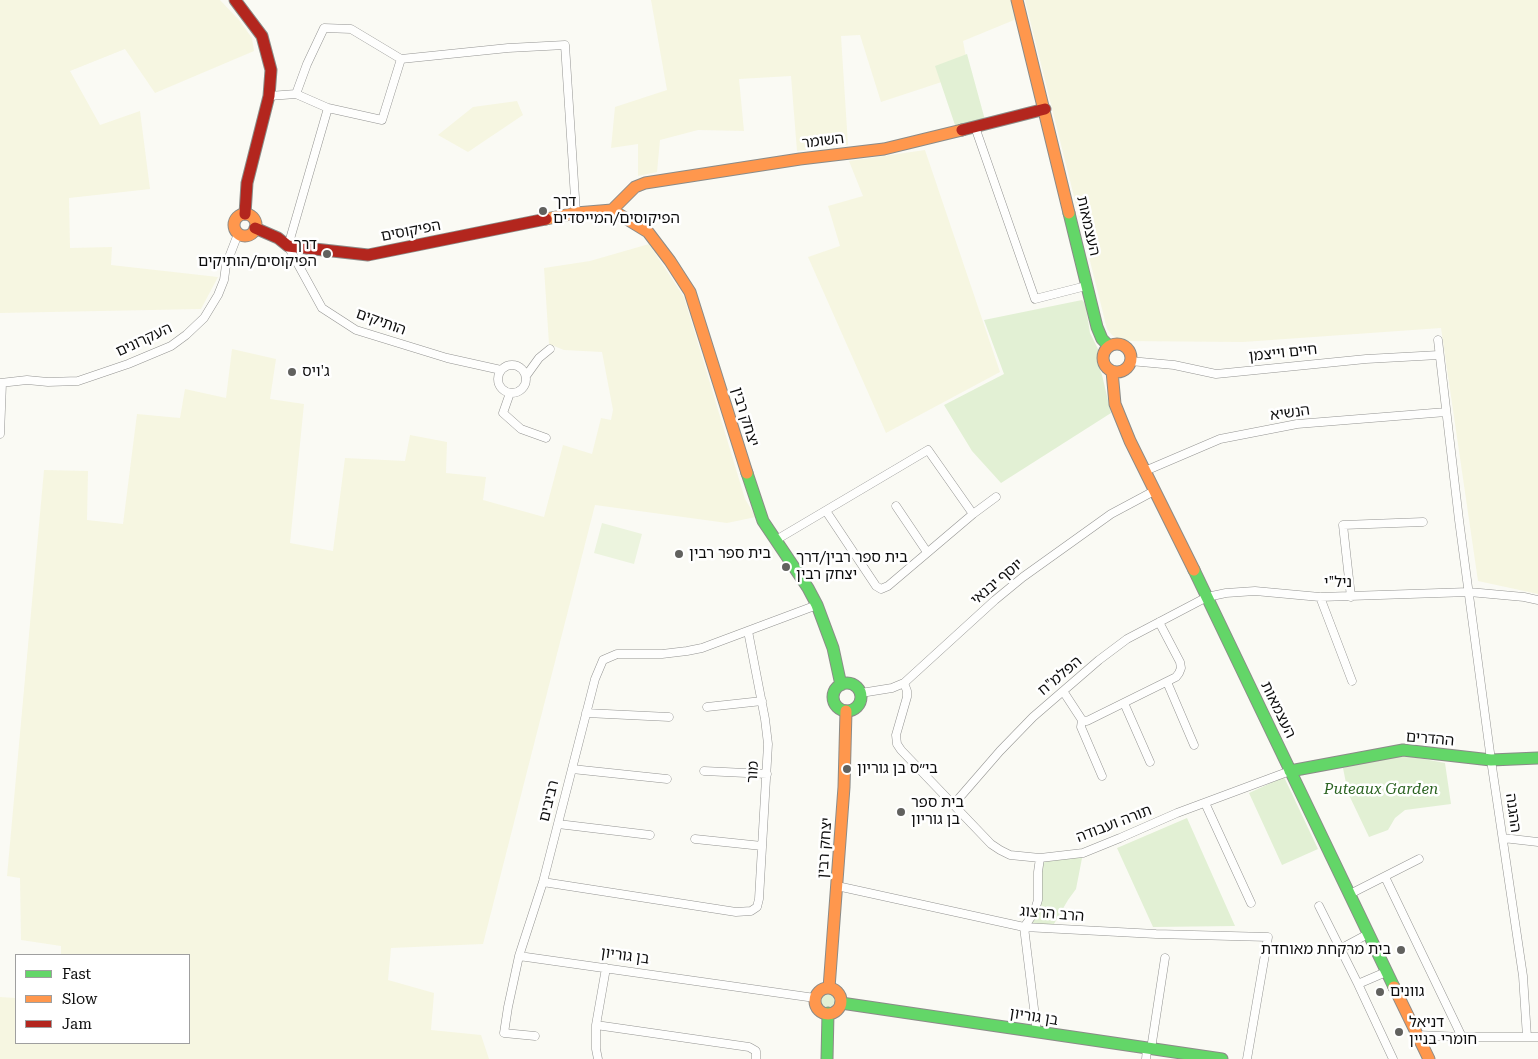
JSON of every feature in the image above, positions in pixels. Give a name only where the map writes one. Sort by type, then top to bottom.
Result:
[{"type":"street","points":[[235,0],[262,36],[271,70],[269,96],[247,183],[245,214]]},
{"type":"street","name":"העצמאות","points":[[1017,0],[1045,109],[1086,286],[1099,334],[1109,346]]},
{"type":"street","points":[[296,94],[307,64],[324,28],[351,29],[401,59],[565,44],[576,213],[612,210]]},
{"type":"street","points":[[269,96],[296,94],[328,108],[382,120],[401,59]]},
{"type":"street","points":[[288,246],[328,108]]},
{"type":"street","name":"השומר","points":[[612,210],[635,187],[645,183],[800,159],[884,149],[1045,109]]},
{"type":"street","points":[[975,127],[1035,299],[1086,286]]},
{"type":"street","name":"יצחק רבין","points":[[612,210],[648,232],[690,292],[763,521],[808,588],[817,605],[833,648],[841,684]]},
{"type":"street","name":"הפיקוסים","points":[[255,228],[278,238],[288,246],[368,255],[576,213]]},
{"type":"street","points":[[250,215],[254,219],[255,228],[254,232],[247,236],[242,236],[235,229],[235,221],[238,216],[250,215]]},
{"type":"street","name":"העקרונים","points":[[1,383],[27,380],[48,382],[78,381],[128,364],[170,346],[186,335],[204,318],[218,295],[224,280],[226,265],[238,234]]},
{"type":"street","name":"הותיקים","points":[[288,246],[322,308],[356,330],[447,358],[502,370]]},
{"type":"street","name":"ההגנה","points":[[1438,340],[1469,592],[1502,838],[1523,976],[1527,1037]]},
{"type":"street","points":[[1117,344],[1125,346],[1130,353],[1130,361],[1125,369],[1117,372],[1105,366],[1103,358],[1109,346],[1117,344]]},
{"type":"street","points":[[526,376],[517,366],[509,366],[502,370],[498,378],[500,386],[506,392],[519,392],[525,385],[526,376],[539,358],[550,349]]},
{"type":"street","name":"חיים וייצמן","points":[[1130,361],[1174,365],[1216,374],[1366,359],[1439,355]]},
{"type":"street","name":"העצמאות","points":[[1112,371],[1118,413],[1429,1059]]},
{"type":"street","points":[[0,434],[1,383]]},
{"type":"street","points":[[510,393],[503,412],[521,429],[546,438]]},
{"type":"street","name":"הנשיא","points":[[1145,471],[1220,438],[1296,424],[1446,412]]},
{"type":"street","points":[[776,540],[928,450],[973,514]]},
{"type":"street","name":"יוסף יבנאי","points":[[861,693],[892,688],[904,683],[995,600],[1031,571],[1111,514],[1154,491]]},
{"type":"street","points":[[826,511],[876,586],[881,589],[888,586],[973,514],[996,497]]},
{"type":"street","points":[[896,506],[927,552]]},
{"type":"street","points":[[1351,597],[1343,525],[1423,522]]},
{"type":"street","name":"ניל\"י","points":[[1207,597],[1226,593],[1255,591],[1320,597],[1469,592],[1538,600]]},
{"type":"street","name":"הפלמ\"ח","points":[[954,804],[1000,751],[1033,717],[1063,691],[1127,639],[1207,597]]},
{"type":"street","points":[[1320,597],[1352,682]]},
{"type":"street","points":[[748,631],[817,605]]},
{"type":"street","points":[[1082,720],[1087,720],[1176,677],[1181,668],[1180,662],[1160,622]]},
{"type":"street","name":"רביבים","points":[[535,1036],[504,1033],[519,956],[543,882],[599,666],[603,660],[617,654],[687,652],[748,631]]},
{"type":"street","name":"מור","points":[[543,882],[736,912],[751,911],[757,907],[759,900],[768,744],[762,701],[748,631]]},
{"type":"street","points":[[1168,682],[1194,745]]},
{"type":"street","name":"תורה ועבודה","points":[[904,683],[907,697],[896,735],[897,744],[991,844],[1010,855],[1040,858],[1083,853],[1205,803],[1290,771]]},
{"type":"street","points":[[841,684],[853,684],[861,693],[858,706],[851,710],[841,709],[834,702],[834,692],[841,684]]},
{"type":"street","points":[[1063,691],[1082,720],[1081,727],[1102,776]]},
{"type":"street","points":[[707,707],[762,701]]},
{"type":"street","points":[[1124,703],[1150,762]]},
{"type":"street","name":"יצחק רבין","points":[[829,988],[844,787],[846,710]]},
{"type":"street","points":[[586,713],[670,717]]},
{"type":"street","name":"ההדרים","points":[[1290,771],[1403,750],[1492,760],[1538,758]]},
{"type":"street","points":[[572,769],[667,779]]},
{"type":"street","points":[[704,771],[767,774]]},
{"type":"street","points":[[1205,803],[1251,903]]},
{"type":"street","points":[[558,824],[650,835]]},
{"type":"street","points":[[1502,838],[1538,842]]},
{"type":"street","points":[[695,840],[762,846]]},
{"type":"street","points":[[1037,1033],[1024,927],[1034,913],[1038,900],[1040,858]]},
{"type":"street","points":[[1350,894],[1419,859]]},
{"type":"street","points":[[1385,877],[1462,1037]]},
{"type":"street","name":"הרב הרצוג","points":[[837,886],[1024,927],[1156,934],[1268,937],[1247,1059]]},
{"type":"street","points":[[1319,906],[1393,1059]]},
{"type":"street","points":[[1340,949],[1368,934]]},
{"type":"street","name":"בן גוריון","points":[[519,956],[815,998]]},
{"type":"street","points":[[1148,1052],[1166,958]]},
{"type":"street","points":[[598,1059],[596,1025],[606,968]]},
{"type":"street","points":[[1358,984],[1386,972]]},
{"type":"street","points":[[829,988],[833,988],[840,994],[841,1004],[835,1012],[828,1014],[817,1007],[815,998],[820,990],[829,988]]},
{"type":"street","name":"בן גוריון","points":[[841,1004],[1037,1033],[1148,1052],[1222,1059]]},
{"type":"street","points":[[827,1059],[828,1014]]},
{"type":"street","points":[[596,1025],[748,1047],[756,1055]]},
{"type":"street","points":[[1417,1034],[1462,1037],[1538,1037]]},
{"type":"green space","points":[[0,0],[220,0],[239,20],[252,38],[254,51],[155,93],[125,49],[70,71],[100,125],[140,111],[150,189],[69,198],[70,248],[112,247],[111,265],[218,277],[201,309],[0,313]]},
{"type":"green space","points":[[651,0],[1014,0],[1019,18],[963,41],[969,73],[881,102],[860,35],[841,36],[848,145],[797,151],[791,76],[739,79],[744,131],[698,130],[660,140],[657,172],[638,176],[638,144],[611,148],[615,107],[667,90]]},
{"type":"green space","points":[[1025,0],[1538,0],[1538,594],[1478,581],[1441,328],[1243,342],[1121,341],[1112,335],[1107,329]]},
{"type":"green space","points":[[967,54],[985,120],[956,128],[935,66]]},
{"type":"green space","points":[[517,101],[523,115],[468,152],[438,135],[473,107]]},
{"type":"green space","points":[[925,150],[1000,372],[886,433],[808,257],[840,246],[828,206],[863,196],[849,161]]},
{"type":"green space","points":[[649,244],[684,297],[745,499],[756,517],[727,523],[595,505],[483,944],[391,948],[388,980],[434,993],[431,1030],[481,1035],[489,1059],[0,1059],[0,997],[15,998],[15,1044],[190,1044],[190,954],[61,954],[61,946],[21,940],[20,878],[7,876],[44,470],[88,471],[87,520],[123,524],[137,414],[180,418],[185,389],[226,398],[232,349],[276,359],[270,399],[304,404],[290,543],[333,551],[345,458],[405,461],[410,435],[447,442],[446,473],[486,477],[483,500],[544,517],[563,445],[592,454],[601,418],[611,420],[613,410],[602,352],[564,350],[549,344],[544,268],[590,261]]},
{"type":"green space","points":[[1082,300],[1086,308],[1090,333],[1099,351],[1097,359],[1111,413],[1001,483],[972,451],[944,405],[1004,374],[984,320]]},
{"type":"green space","points":[[602,523],[642,534],[634,564],[594,553]]},
{"type":"green space","name":"Puteaux Garden","points":[[1397,754],[1445,763],[1451,804],[1405,810],[1395,818],[1388,830],[1369,837],[1348,793],[1343,768]]},
{"type":"green space","points":[[1284,777],[1318,849],[1282,865],[1249,793]]},
{"type":"green space","points":[[1187,818],[1235,926],[1153,927],[1117,848]]},
{"type":"green space","points":[[1083,853],[1076,889],[1051,929],[1024,927],[1034,913],[1040,858]]},
{"type":"green space","points":[[828,990],[835,993],[838,1000],[835,1007],[828,1010],[821,1007],[818,1000],[821,993]]},
{"type":"traffic: fast","points":[[1069,213],[1097,327],[1102,339],[1109,346]]},
{"type":"traffic: fast","points":[[747,473],[763,521],[808,588],[817,605],[833,648],[841,685]]},
{"type":"traffic: fast","points":[[1194,570],[1394,987]]},
{"type":"traffic: fast","points":[[847,683],[857,687],[861,697],[857,707],[847,711],[837,707],[833,697],[837,687],[847,683]]},
{"type":"traffic: fast","points":[[1290,771],[1403,750],[1491,760],[1538,758]]},
{"type":"traffic: fast","points":[[841,1003],[1222,1059]]},
{"type":"traffic: fast","points":[[827,1059],[828,1013]]},
{"type":"traffic: slow","points":[[1017,0],[1069,213]]},
{"type":"traffic: slow","points":[[612,210],[635,187],[645,183],[800,159],[884,149],[962,130]]},
{"type":"traffic: slow","points":[[546,219],[576,213],[612,210],[648,232],[690,292],[747,473]]},
{"type":"traffic: slow","points":[[245,214],[253,217],[256,225],[253,233],[245,236],[237,233],[234,225],[237,217],[245,214]]},
{"type":"traffic: slow","points":[[1117,344],[1127,348],[1131,358],[1127,368],[1117,372],[1107,368],[1103,358],[1107,348],[1117,344]]},
{"type":"traffic: slow","points":[[1112,371],[1115,404],[1130,441],[1194,570]]},
{"type":"traffic: slow","points":[[829,988],[844,787],[846,711]]},
{"type":"traffic: slow","points":[[1394,987],[1429,1059]]},
{"type":"traffic: slow","points":[[828,988],[837,992],[841,1001],[837,1010],[828,1014],[819,1010],[815,1001],[819,992],[828,988]]},
{"type":"traffic: jam","points":[[235,0],[262,36],[271,70],[269,96],[247,183],[245,214]]},
{"type":"traffic: jam","points":[[962,130],[1045,109]]},
{"type":"traffic: jam","points":[[255,228],[278,238],[288,246],[368,255],[546,219]]},
{"type":"place","name":"דרך הפיקוסים/המייסדים","points":[[543,211]]},
{"type":"place","name":"דרך הפיקוסים/הותיקים","points":[[327,254]]},
{"type":"place","name":"ג'ויס","points":[[292,372]]},
{"type":"place","name":"בית ספר רבין","points":[[679,554]]},
{"type":"place","name":"בית ספר רבין/דרך יצחק רבין","points":[[786,567]]},
{"type":"place","name":"בי״ס בן גוריון","points":[[847,769]]},
{"type":"place","name":"בית ספר בן גוריון","points":[[901,812]]},
{"type":"place","name":"בית מרקחת מאוחדת","points":[[1401,950]]},
{"type":"place","name":"גוונים","points":[[1380,992]]},
{"type":"place","name":"דניאל חומרי בניין","points":[[1399,1032]]}]
